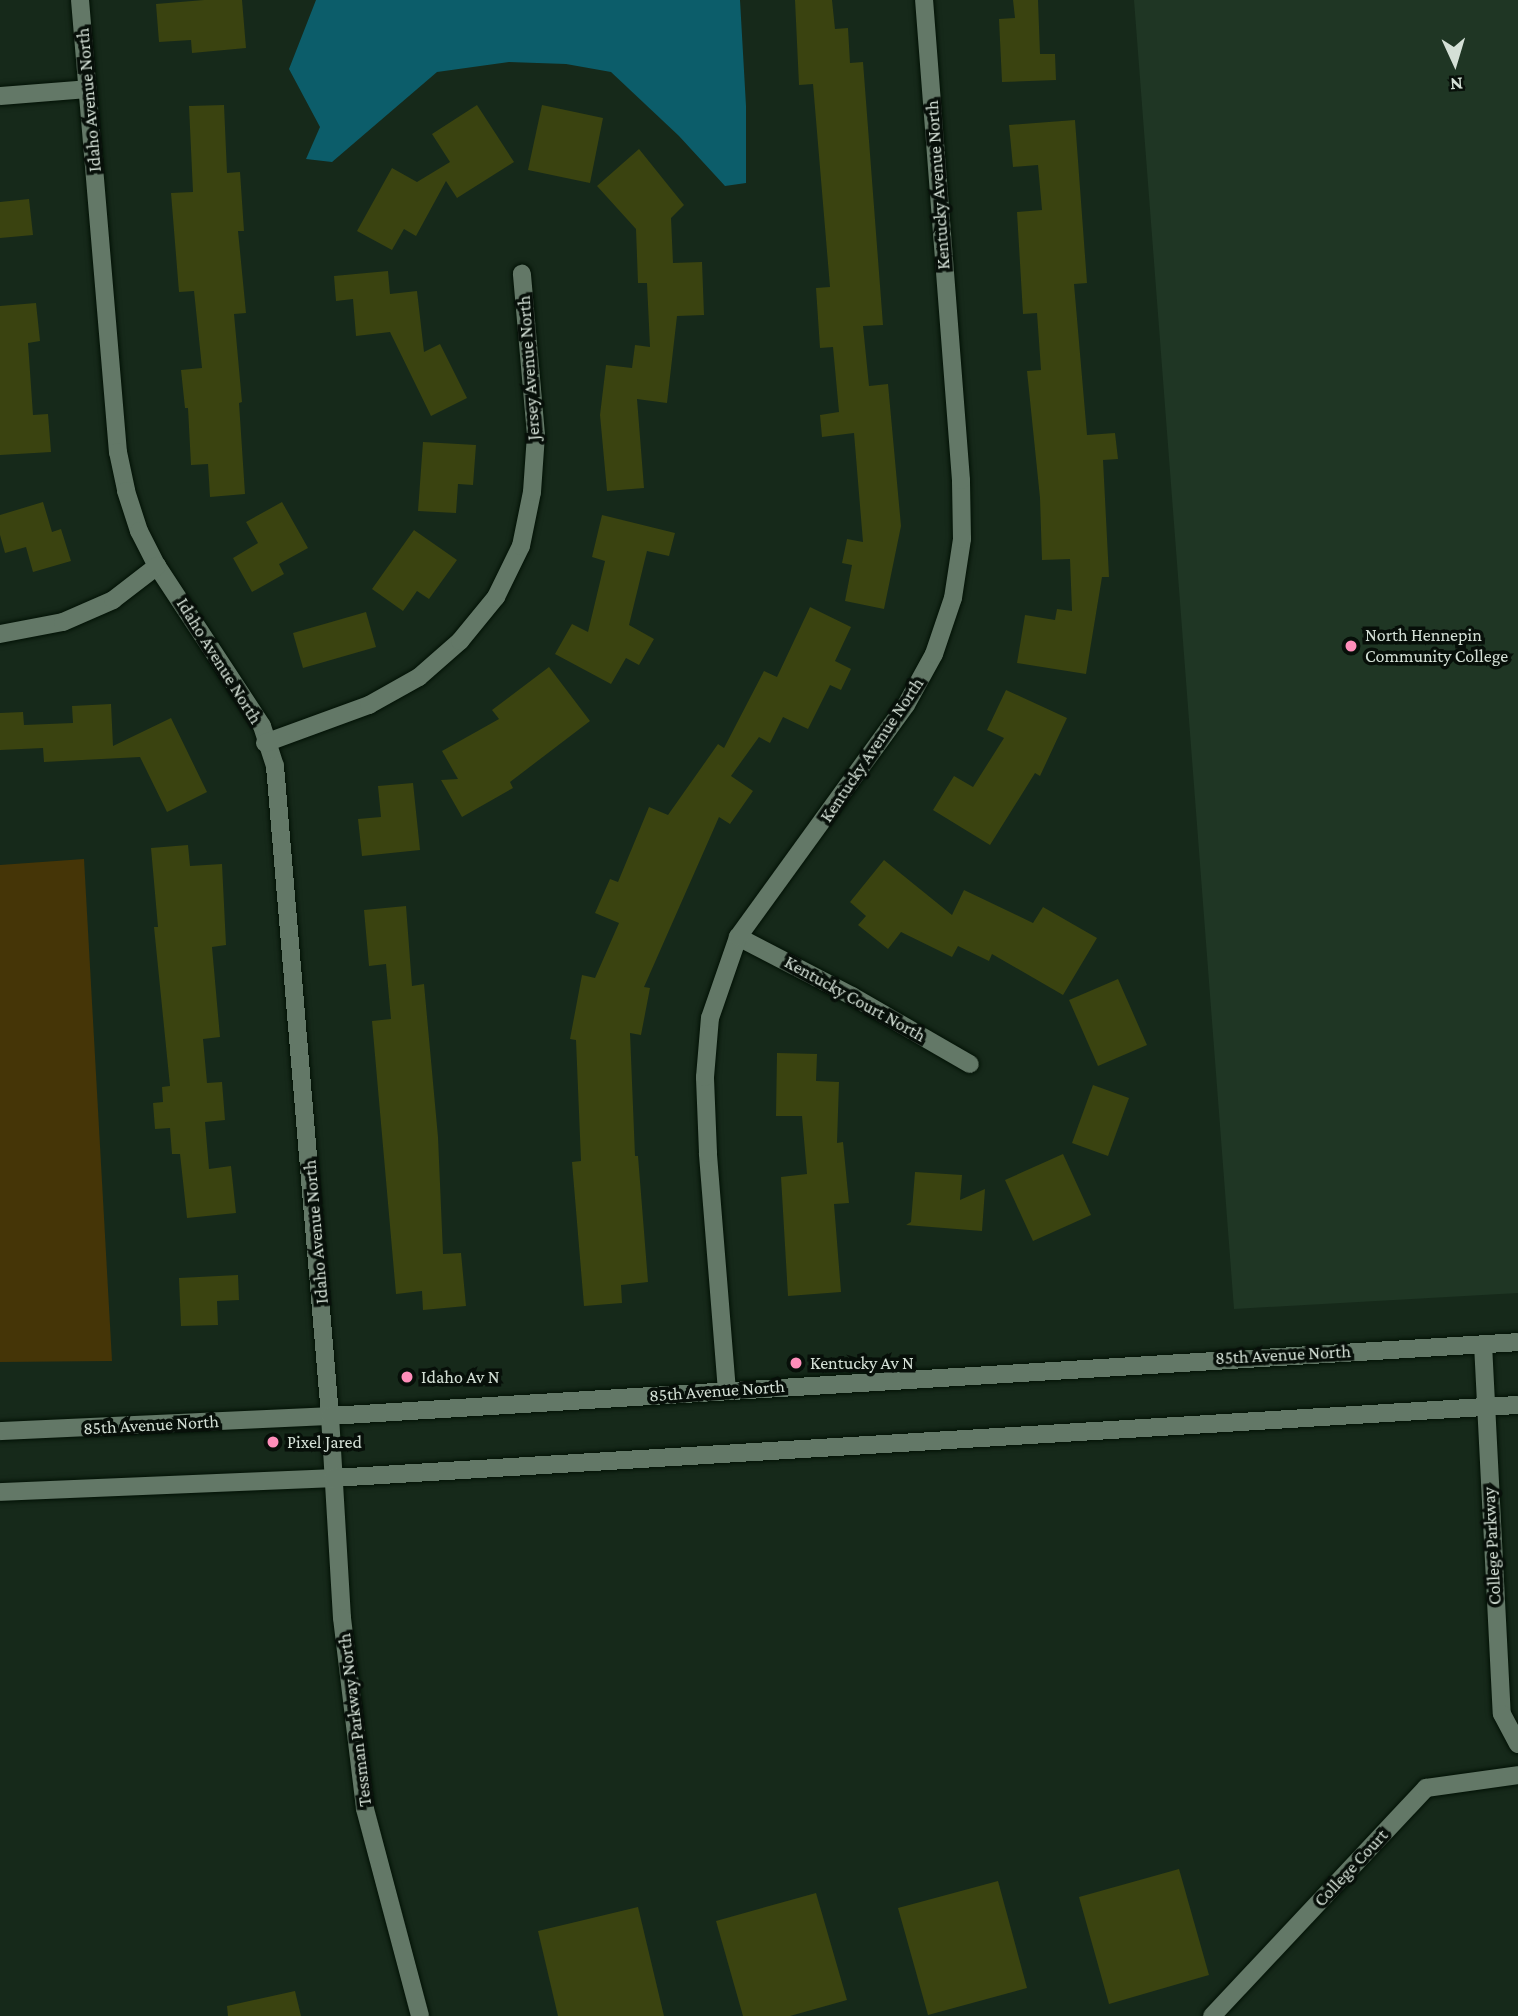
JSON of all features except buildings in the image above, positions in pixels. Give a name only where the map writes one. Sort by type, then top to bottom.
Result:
[{"type":"street","name":"Idaho Avenue North","points":[[80,0],[118,452],[139,531],[157,566],[262,726],[265,743],[275,766],[330,1416]]},
{"type":"street","name":"Kentucky Avenue North","points":[[727,1391],[705,1077],[710,1018],[738,937],[906,705],[934,654],[953,598],[962,539],[961,480],[924,0]]},
{"type":"street","points":[[0,96],[88,89]]},
{"type":"street","name":"Jersey Avenue North","points":[[265,743],[369,705],[419,677],[460,641],[496,597],[521,546],[532,492],[536,435],[522,274]]},
{"type":"street","points":[[0,634],[63,622],[113,600],[157,566]]},
{"type":"street","name":"Kentucky Court North","points":[[738,937],[852,996],[970,1064]]},
{"type":"street","name":"85th Avenue North","points":[[0,1431],[330,1416],[1518,1342]]},
{"type":"street","name":"College Parkway","points":[[1483,1344],[1484,1408],[1502,1714],[1518,1744]]},
{"type":"street","points":[[0,1492],[333,1478],[1075,1430],[1518,1405]]},
{"type":"street","name":"Tessman Parkway North","points":[[330,1416],[342,1618],[365,1809],[421,2016]]},
{"type":"street","name":"College Court","points":[[1212,2016],[1426,1788],[1518,1775]]},
{"type":"shaded area","name":"North Hennepin Community College","points":[[1134,0],[1518,0],[1518,1293],[1234,1309]]},
{"type":"shaded area","points":[[84,859],[112,1361],[0,1362],[0,865]]},
{"type":"water","points":[[316,0],[740,0],[746,106],[746,183],[725,186],[679,136],[611,72],[566,64],[509,62],[437,72],[332,162],[306,159],[320,127],[289,69]]},
{"type":"place","name":"North Hennepin Community College","points":[[1351,646]]},
{"type":"place","name":"Kentucky Av N","points":[[796,1363]]},
{"type":"place","name":"Idaho Av N","points":[[407,1377]]},
{"type":"place","name":"Pixel Jared","points":[[273,1442]]}]
